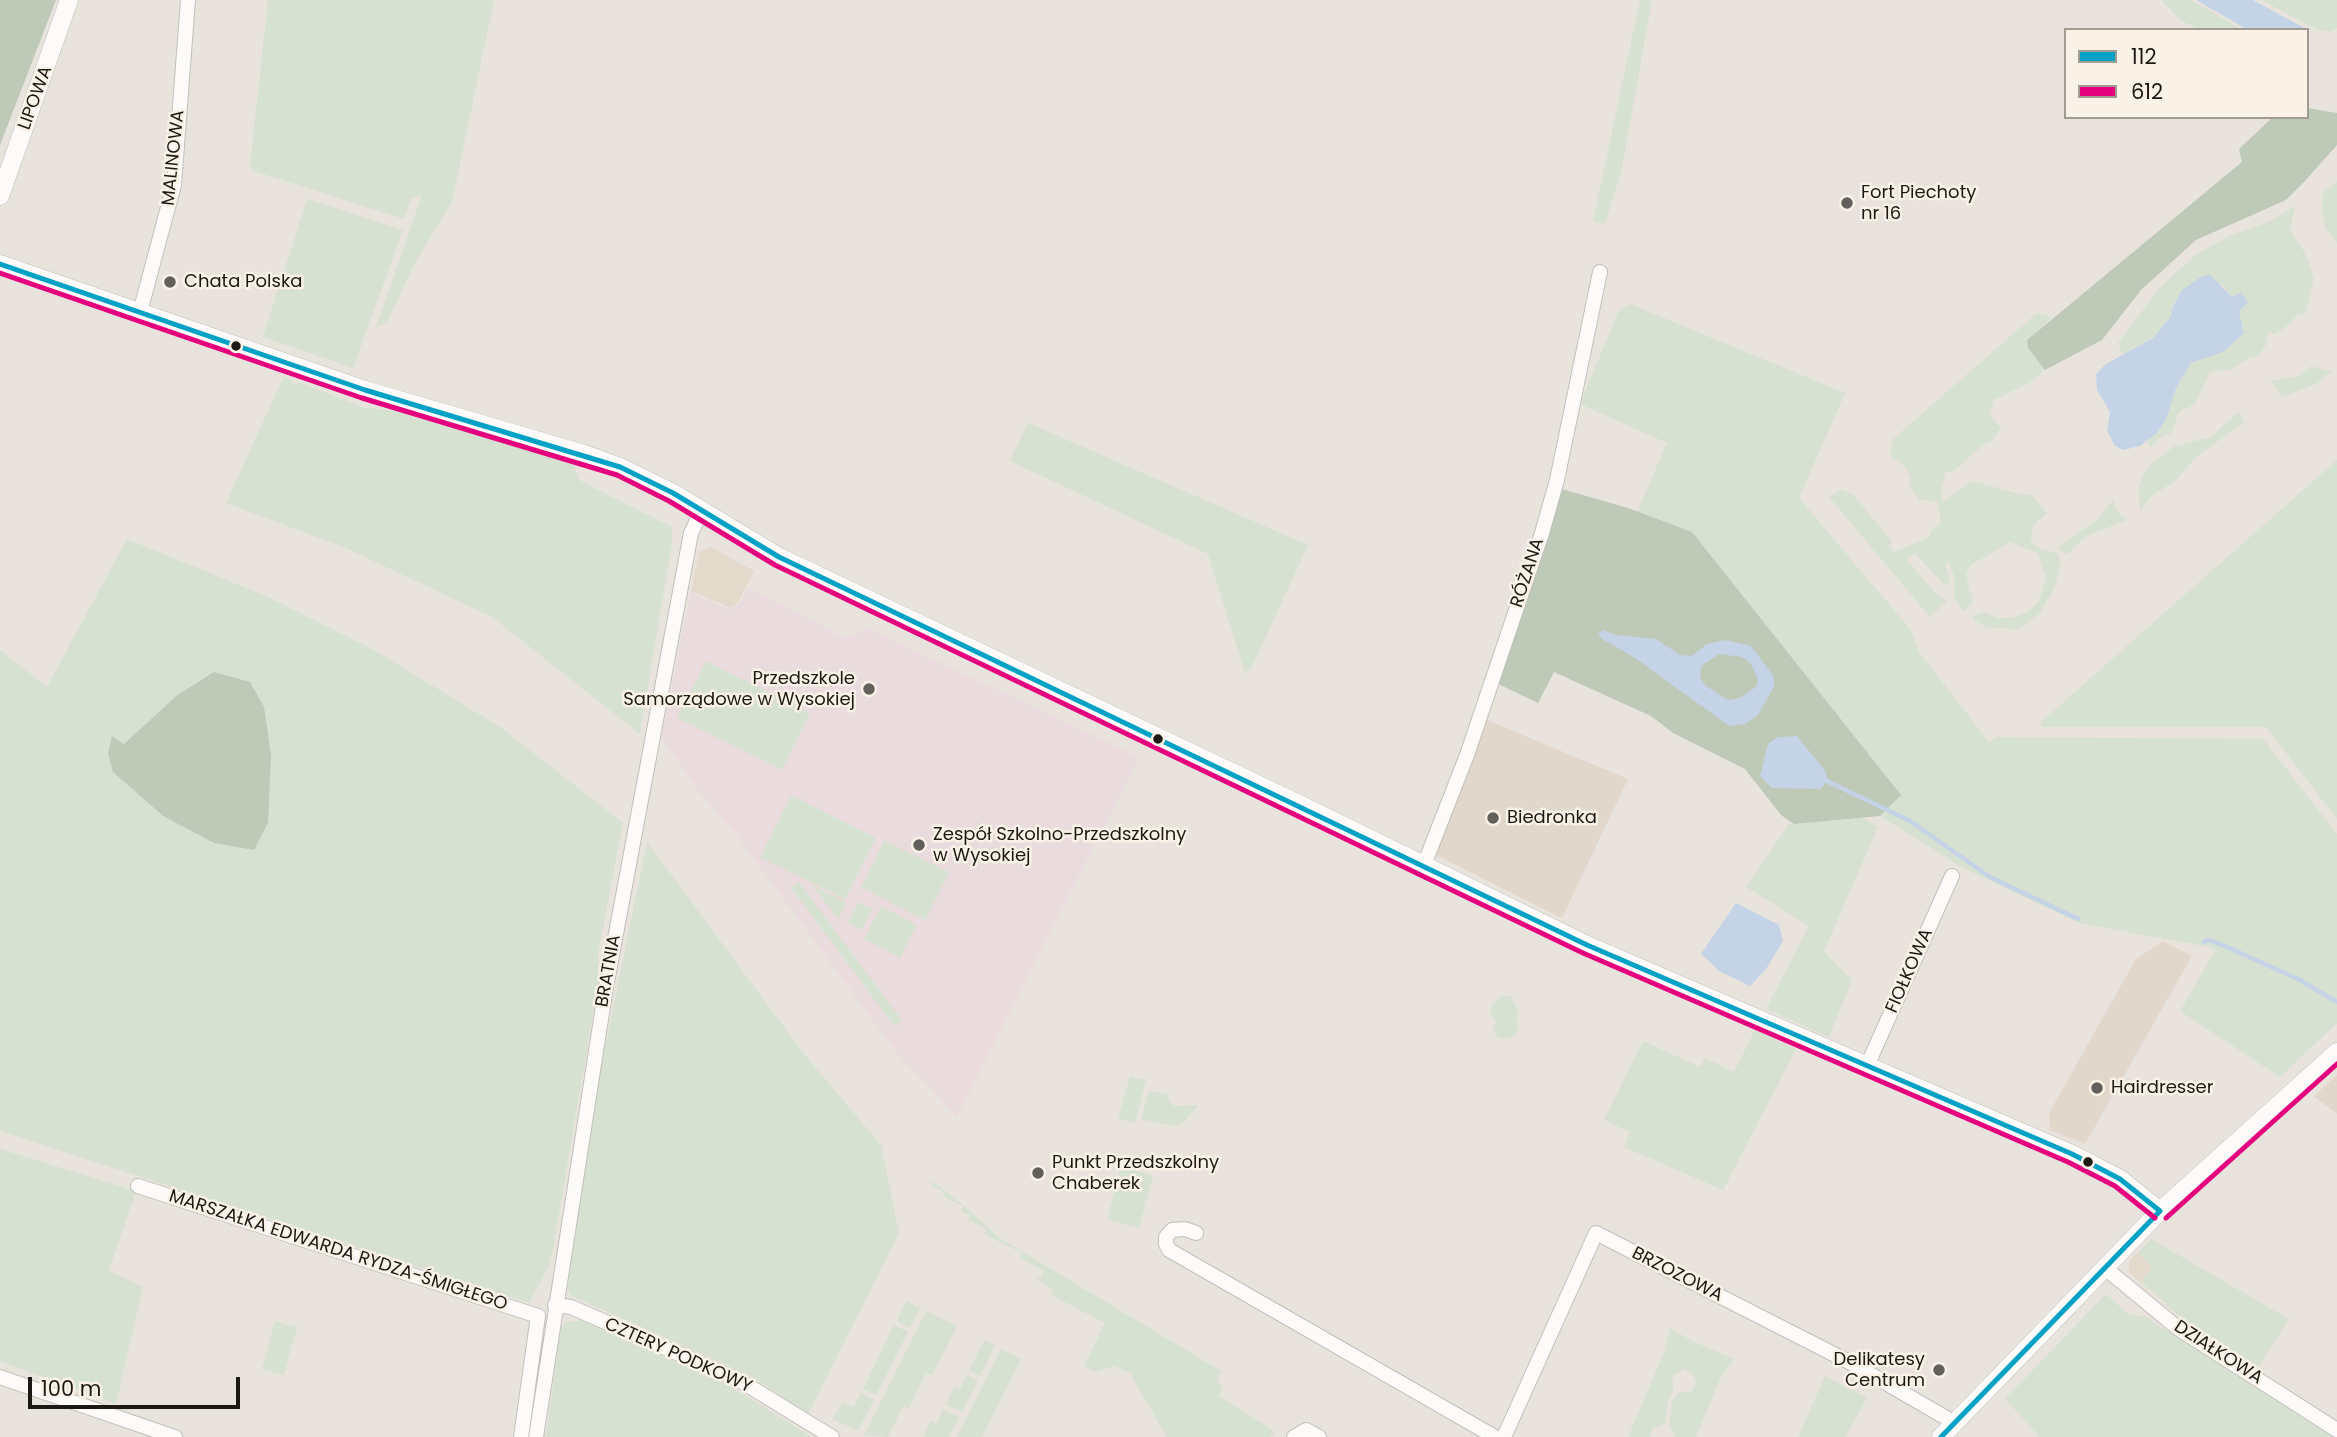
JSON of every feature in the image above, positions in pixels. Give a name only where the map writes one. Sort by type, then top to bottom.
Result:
[{"type":"street","name":"LIPOWA","points":[[0,196],[69,0]]},
{"type":"street","name":"MALINOWA","points":[[140,312],[174,185],[188,0]]},
{"type":"street","points":[[0,264],[409,404],[584,454],[647,480],[779,557],[1587,945],[2072,1154],[2120,1179],[2160,1211]]},
{"type":"street","name":"RÓŻANA","points":[[1424,865],[1467,754],[1542,533],[1557,480],[1600,272]]},
{"type":"street","name":"BRATNIA","points":[[536,1437],[606,987],[691,533],[702,510]]},
{"type":"street","name":"FIOŁKOWA","points":[[1867,1066],[1952,876]]},
{"type":"street","points":[[1941,1437],[2160,1211],[2337,1052]]},
{"type":"street","name":"MARSZAŁKA EDWARDA RYDZA-ŚMIGŁEGO","points":[[138,1186],[538,1316],[521,1437]]},
{"type":"street","points":[[1196,1233],[1185,1229],[1172,1230],[1166,1237],[1166,1244],[1169,1250],[1495,1437]]},
{"type":"street","name":"BRZOZOWA","points":[[1504,1437],[1596,1233],[1853,1364],[1955,1423]]},
{"type":"street","name":"DZIAŁKOWA","points":[[2105,1268],[2179,1329],[2337,1430]]},
{"type":"street","name":"CZTERY PODKOWY","points":[[555,1305],[571,1307],[739,1380],[832,1437]]},
{"type":"street","points":[[0,1377],[175,1437]]},
{"type":"street","points":[[1294,1437],[1306,1430],[1319,1437]]},
{"type":"shaded area","points":[[711,547],[754,571],[739,601],[731,608],[691,591],[699,552]]},
{"type":"shaded area","name":"Zespół Szkolno-Przedszkolny w Wysokiej","points":[[748,587],[845,638],[867,628],[1139,757],[957,1117],[896,1052],[732,829],[701,795],[661,737],[691,593],[730,610],[740,603]]},
{"type":"shaded area","points":[[1487,720],[1628,779],[1562,918],[1436,855]]},
{"type":"shaded area","points":[[2163,941],[2192,956],[2085,1144],[2050,1130],[2049,1113],[2136,959]]},
{"type":"shaded area","points":[[2337,1075],[2337,1114],[2314,1096]]},
{"type":"shaded area","points":[[2138,1252],[2153,1267],[2142,1283],[2129,1272],[2129,1261]]},
{"type":"green space","points":[[0,0],[56,0],[0,145]]},
{"type":"green space","points":[[268,0],[494,0],[452,202],[416,261],[387,322],[376,327],[422,195],[411,199],[404,219],[254,171],[250,164]]},
{"type":"green space","points":[[1640,0],[1652,0],[1622,168],[1605,224],[1593,221]]},
{"type":"green space","points":[[2161,0],[2191,0],[2240,28],[2197,28],[2182,21]]},
{"type":"green space","points":[[2261,0],[2337,0],[2337,28],[2332,32],[2316,29]]},
{"type":"green space","points":[[2309,108],[2337,113],[2337,145],[2286,200],[2196,240],[2141,290],[2102,340],[2045,370],[2028,348],[2027,340],[2242,162],[2239,149],[2271,119],[2309,119]]},
{"type":"green space","points":[[2337,181],[2337,243],[2326,229],[2321,209],[2324,191]]},
{"type":"green space","points":[[307,199],[403,230],[353,368],[263,337]]},
{"type":"green space","points":[[2295,206],[2290,231],[2305,253],[2314,278],[2306,313],[2297,315],[2290,324],[2275,334],[2268,332],[2266,345],[2258,356],[2250,357],[2231,370],[2210,372],[2195,404],[2179,412],[2171,433],[2161,437],[2151,447],[2146,442],[2158,432],[2167,417],[2176,388],[2191,363],[2218,354],[2237,339],[2232,298],[2223,285],[2182,290],[2172,308],[2172,315],[2153,338],[2122,354],[2118,343],[2161,286],[2197,254],[2229,236],[2271,221]]},
{"type":"green space","points":[[1630,304],[1845,393],[1799,498],[1911,630],[1919,652],[1989,742],[1996,737],[2263,739],[2337,834],[2337,1023],[2280,1077],[2180,1011],[2215,951],[2221,953],[2209,947],[2079,923],[1963,868],[1880,816],[1900,795],[1692,532],[1637,512],[1667,443],[1580,404],[1619,310]]},
{"type":"green space","points":[[2037,313],[2052,317],[2027,340],[2028,348],[2045,370],[2031,382],[1994,400],[1990,415],[2001,428],[1991,442],[1984,444],[1954,471],[1946,472],[1941,491],[1943,502],[1972,481],[2023,495],[2031,494],[2047,513],[2033,525],[2031,542],[2041,549],[2057,553],[2061,564],[2054,589],[2039,614],[2019,629],[1988,628],[1972,619],[1975,615],[1982,612],[1999,618],[2011,618],[2026,613],[2039,601],[2046,578],[2038,553],[2010,542],[1971,565],[1966,574],[1973,602],[1964,611],[1954,598],[1954,576],[1949,562],[1945,565],[1950,579],[1949,583],[1944,585],[1915,553],[1907,560],[1936,594],[1947,601],[1930,617],[1829,497],[1841,490],[1853,494],[1892,542],[1888,545],[1894,552],[1929,537],[1933,528],[1941,523],[1937,501],[1919,500],[1909,485],[1911,477],[1907,470],[1898,459],[1893,460],[1890,450],[1893,439]]},
{"type":"green space","points":[[2311,366],[2332,372],[2316,384],[2282,397],[2271,381],[2299,376]]},
{"type":"green space","points":[[284,376],[297,385],[299,382],[365,408],[392,410],[574,464],[579,480],[672,527],[672,543],[640,734],[492,617],[346,548],[226,503]]},
{"type":"green space","points":[[2238,412],[2245,422],[2197,456],[2175,481],[2153,495],[2140,510],[2139,488],[2143,475],[2153,462],[2175,446],[2211,437]]},
{"type":"green space","points":[[1028,423],[1308,545],[1252,667],[1245,673],[1208,554],[1010,461]]},
{"type":"green space","points":[[2337,460],[2337,819],[2266,727],[2041,727],[2041,722]]},
{"type":"green space","points":[[1562,489],[1628,508],[1692,532],[1901,795],[1880,816],[1794,824],[1781,815],[1745,769],[1673,733],[1651,716],[1554,672],[1538,703],[1498,684]]},
{"type":"green space","points":[[2113,500],[2118,512],[2127,520],[2087,536],[2067,554],[2058,550],[2060,545],[2098,519]]},
{"type":"green space","points":[[127,539],[268,597],[374,650],[500,727],[623,823],[598,954],[599,977],[554,1243],[548,1268],[529,1303],[0,1131],[0,650],[47,687]],"holes":[[[175,697],[214,843],[163,816],[113,772],[113,736],[124,744]]]},
{"type":"green space","points":[[706,661],[810,713],[782,770],[677,718]]},
{"type":"green space","points":[[214,672],[250,682],[264,707],[271,755],[268,823],[254,850],[214,843],[163,816],[113,772],[108,753],[112,736],[124,744],[175,697]]},
{"type":"green space","points":[[791,795],[876,838],[845,899],[760,857]]},
{"type":"green space","points":[[1863,818],[1878,827],[1824,951],[1852,980],[1829,1037],[1766,1009],[1809,926],[1746,887],[1789,824]]},
{"type":"green space","points":[[884,841],[949,872],[925,920],[861,887]]},
{"type":"green space","points":[[647,842],[804,1054],[881,1145],[899,1233],[808,1414],[751,1376],[570,1295],[565,1283],[600,1072]]},
{"type":"green space","points":[[799,882],[902,1020],[894,1026],[791,888]]},
{"type":"green space","points":[[812,885],[846,902],[838,919]]},
{"type":"green space","points":[[858,902],[873,909],[862,930],[848,923]]},
{"type":"green space","points":[[881,906],[917,925],[900,958],[864,939]]},
{"type":"green space","points":[[1500,996],[1510,996],[1519,1011],[1516,1023],[1519,1027],[1514,1036],[1503,1039],[1497,1037],[1493,1029],[1497,1022],[1491,1015],[1491,1007]]},
{"type":"green space","points":[[1755,1030],[1796,1049],[1723,1190],[1624,1147],[1630,1132],[1604,1120],[1643,1041],[1700,1067],[1705,1058],[1734,1072]]},
{"type":"green space","points":[[1130,1076],[1146,1080],[1135,1123],[1118,1119]]},
{"type":"green space","points":[[1149,1091],[1168,1094],[1169,1102],[1175,1106],[1199,1105],[1181,1125],[1166,1125],[1141,1119]]},
{"type":"green space","points":[[0,1149],[136,1191],[109,1271],[143,1287],[116,1404],[0,1361]]},
{"type":"green space","points":[[1121,1166],[1153,1176],[1139,1228],[1107,1219]]},
{"type":"green space","points":[[932,1181],[967,1208],[1001,1239],[1221,1371],[1217,1382],[1223,1387],[1219,1396],[1273,1430],[1275,1434],[1269,1437],[1167,1437],[1130,1373],[1114,1366],[1096,1372],[1084,1366],[1105,1323],[1051,1295],[1053,1291],[1034,1276],[1041,1278],[1044,1271],[1020,1258],[1022,1253],[984,1234],[987,1229],[968,1220],[970,1216],[961,1211],[963,1206],[944,1197],[945,1193],[932,1186]]},
{"type":"green space","points":[[2151,1239],[2289,1319],[2258,1367],[2177,1314],[2142,1283],[2152,1267],[2138,1252]]},
{"type":"green space","points":[[2106,1294],[2129,1315],[2144,1316],[2333,1437],[2040,1437],[2005,1399]]},
{"type":"green space","points":[[906,1301],[920,1308],[910,1328],[897,1321]]},
{"type":"green space","points":[[926,1311],[957,1326],[932,1375],[926,1373],[909,1408],[903,1406],[888,1437],[864,1435]]},
{"type":"green space","points":[[578,1319],[728,1385],[812,1437],[546,1437],[561,1328],[566,1321],[576,1322]]},
{"type":"green space","points":[[275,1321],[297,1327],[284,1375],[262,1369]]},
{"type":"green space","points":[[894,1325],[908,1332],[876,1395],[863,1389]]},
{"type":"green space","points":[[1670,1328],[1692,1341],[1734,1359],[1720,1379],[1696,1437],[1675,1437],[1669,1425],[1672,1403],[1678,1393],[1691,1392],[1696,1383],[1693,1374],[1684,1369],[1672,1376],[1674,1390],[1668,1401],[1665,1424],[1652,1428],[1650,1437],[1628,1437],[1665,1350]]},
{"type":"green space","points":[[984,1340],[995,1345],[980,1376],[969,1371]]},
{"type":"green space","points":[[1001,1349],[1021,1359],[982,1437],[957,1437]]},
{"type":"green space","points":[[967,1375],[978,1381],[962,1412],[946,1405],[954,1387],[960,1389]]},
{"type":"green space","points":[[1825,1376],[1867,1398],[1845,1437],[1798,1437]]},
{"type":"green space","points":[[861,1393],[874,1400],[858,1431],[833,1419],[842,1402],[853,1407]]},
{"type":"green space","points":[[943,1409],[959,1417],[949,1437],[923,1437],[931,1421],[937,1423]]},
{"type":"water","points":[[2196,0],[2253,0],[2304,28],[2245,28]]},
{"type":"water","points":[[2210,275],[2232,297],[2241,292],[2248,302],[2239,311],[2244,333],[2223,352],[2191,363],[2176,388],[2167,417],[2158,432],[2140,446],[2123,450],[2115,446],[2107,431],[2110,412],[2097,390],[2096,374],[2106,364],[2153,338],[2172,315],[2172,308],[2182,290],[2201,277]]},
{"type":"water","points":[[1603,630],[1616,635],[1656,639],[1680,655],[1691,656],[1707,644],[1725,640],[1751,646],[1774,677],[1774,687],[1757,716],[1745,724],[1729,726],[1598,634]],"holes":[[[1719,654],[1742,657],[1751,664],[1758,679],[1756,687],[1740,698],[1728,700],[1706,686],[1700,677],[1701,666]]]},
{"type":"water","points":[[1797,736],[1826,772],[1827,781],[1821,789],[1772,788],[1760,776],[1768,744],[1778,737]]},
{"type":"water","points":[[1736,903],[1779,925],[1783,941],[1766,969],[1750,986],[1719,971],[1701,954]]},
{"type":"waterway","points":[[1827,781],[1910,821],[1990,877],[2078,919]]},
{"type":"waterway","points":[[2204,942],[2209,940],[2225,946],[2300,980],[2337,1002]]},
{"type":"transit line","name":"112","points":[[0,264],[365,390],[620,467],[673,493],[779,557],[1587,945],[2072,1154],[2120,1179],[2160,1211]]},
{"type":"transit line","name":"612","points":[[0,273],[362,398],[617,475],[669,501],[775,565],[1583,953],[2068,1162],[2115,1186],[2155,1218]]},
{"type":"transit line","name":"612","points":[[2166,1218],[2337,1064]]},
{"type":"transit line","name":"112","points":[[1941,1437],[2160,1211]]},
{"type":"place","name":"Fort Piechoty nr 16","points":[[1847,203]]},
{"type":"place","name":"Chata Polska","points":[[170,282]]},
{"type":"place","name":"Przedszkole Samorządowe w Wysokiej","points":[[869,689]]},
{"type":"place","name":"Biedronka","points":[[1493,818]]},
{"type":"place","name":"Zespół Szkolno-Przedszkolny w Wysokiej","points":[[919,845]]},
{"type":"place","name":"Hairdresser","points":[[2097,1088]]},
{"type":"place","name":"Punkt Przedszkolny Chaberek","points":[[1038,1173]]},
{"type":"place","name":"Delikatesy Centrum","points":[[1939,1370]]}]
